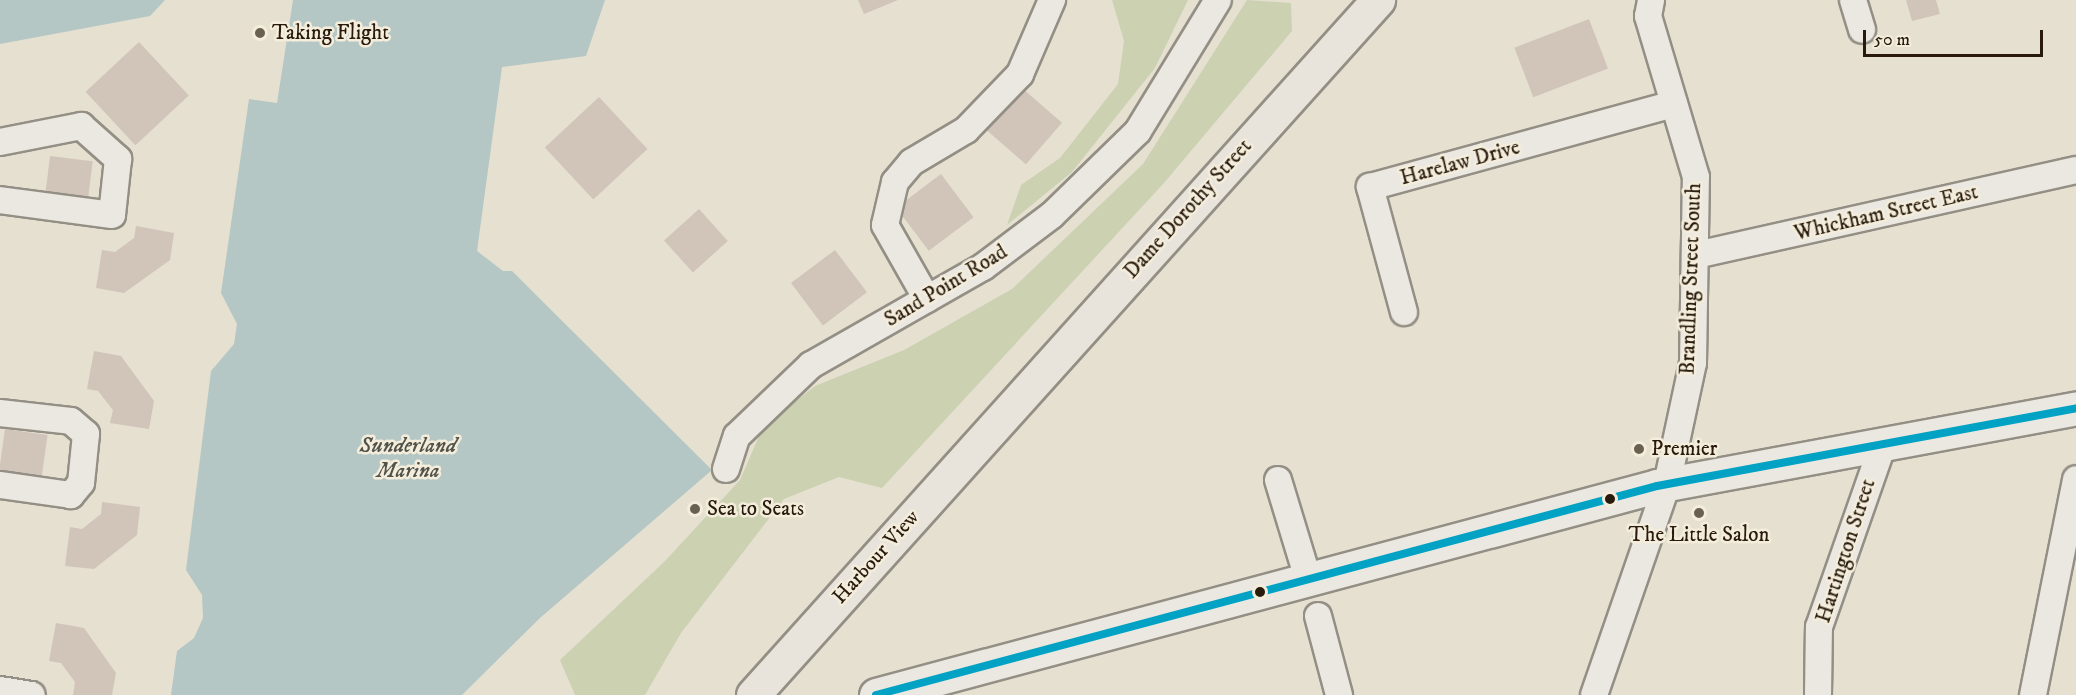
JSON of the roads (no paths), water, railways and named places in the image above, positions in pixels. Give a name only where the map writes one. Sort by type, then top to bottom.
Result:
[{"type":"main road","name":"Dame Dorothy Street","points":[[1000,419],[1371,2]]},
{"type":"main road","name":"Harbour View","points":[[753,695],[1000,419]]},
{"type":"street","points":[[927,299],[892,242],[885,225],[886,201],[912,162],[966,130],[1020,74],[1052,0]]},
{"type":"street","name":"Sand Point Road","points":[[726,469],[737,436],[811,365],[983,267],[1052,215],[1138,131],[1218,0]]},
{"type":"street","name":"Brandling Street South","points":[[1594,695],[1666,484],[1693,363],[1696,177],[1648,16],[1651,0]]},
{"type":"street","points":[[1853,0],[1862,30]]},
{"type":"street","name":"Harelaw Drive","points":[[1404,312],[1370,187],[1674,104]]},
{"type":"street","points":[[0,142],[81,126],[118,159],[112,215],[0,200]]},
{"type":"street","name":"Whickham Street East","points":[[1696,255],[2076,170]]},
{"type":"street","points":[[876,695],[1666,484],[2076,408]]},
{"type":"street","points":[[0,413],[71,421],[86,434],[81,483],[71,495],[0,485]]},
{"type":"street","name":"Hartington Street","points":[[1818,695],[1819,627],[1883,444]]},
{"type":"street","points":[[2033,695],[2076,479]]},
{"type":"street","points":[[1278,480],[1308,579]]},
{"type":"street","points":[[1318,616],[1339,695]]},
{"type":"street","points":[[0,690],[32,695]]},
{"type":"water","points":[[0,0],[165,0],[150,16],[0,44]]},
{"type":"water","name":"Sunderland Marina","points":[[293,0],[605,0],[586,56],[502,67],[477,251],[503,271],[512,271],[712,470],[540,618],[462,695],[171,695],[177,651],[194,638],[203,618],[202,595],[186,570],[211,371],[234,344],[237,324],[221,293],[249,99],[277,103]]},
{"type":"place","name":"Taking Flight","points":[[260,33]]},
{"type":"place","name":"Premier","points":[[1639,449]]},
{"type":"place","name":"Sea to Seats","points":[[695,509]]},
{"type":"place","name":"The Little Salon","points":[[1699,513]]}]
